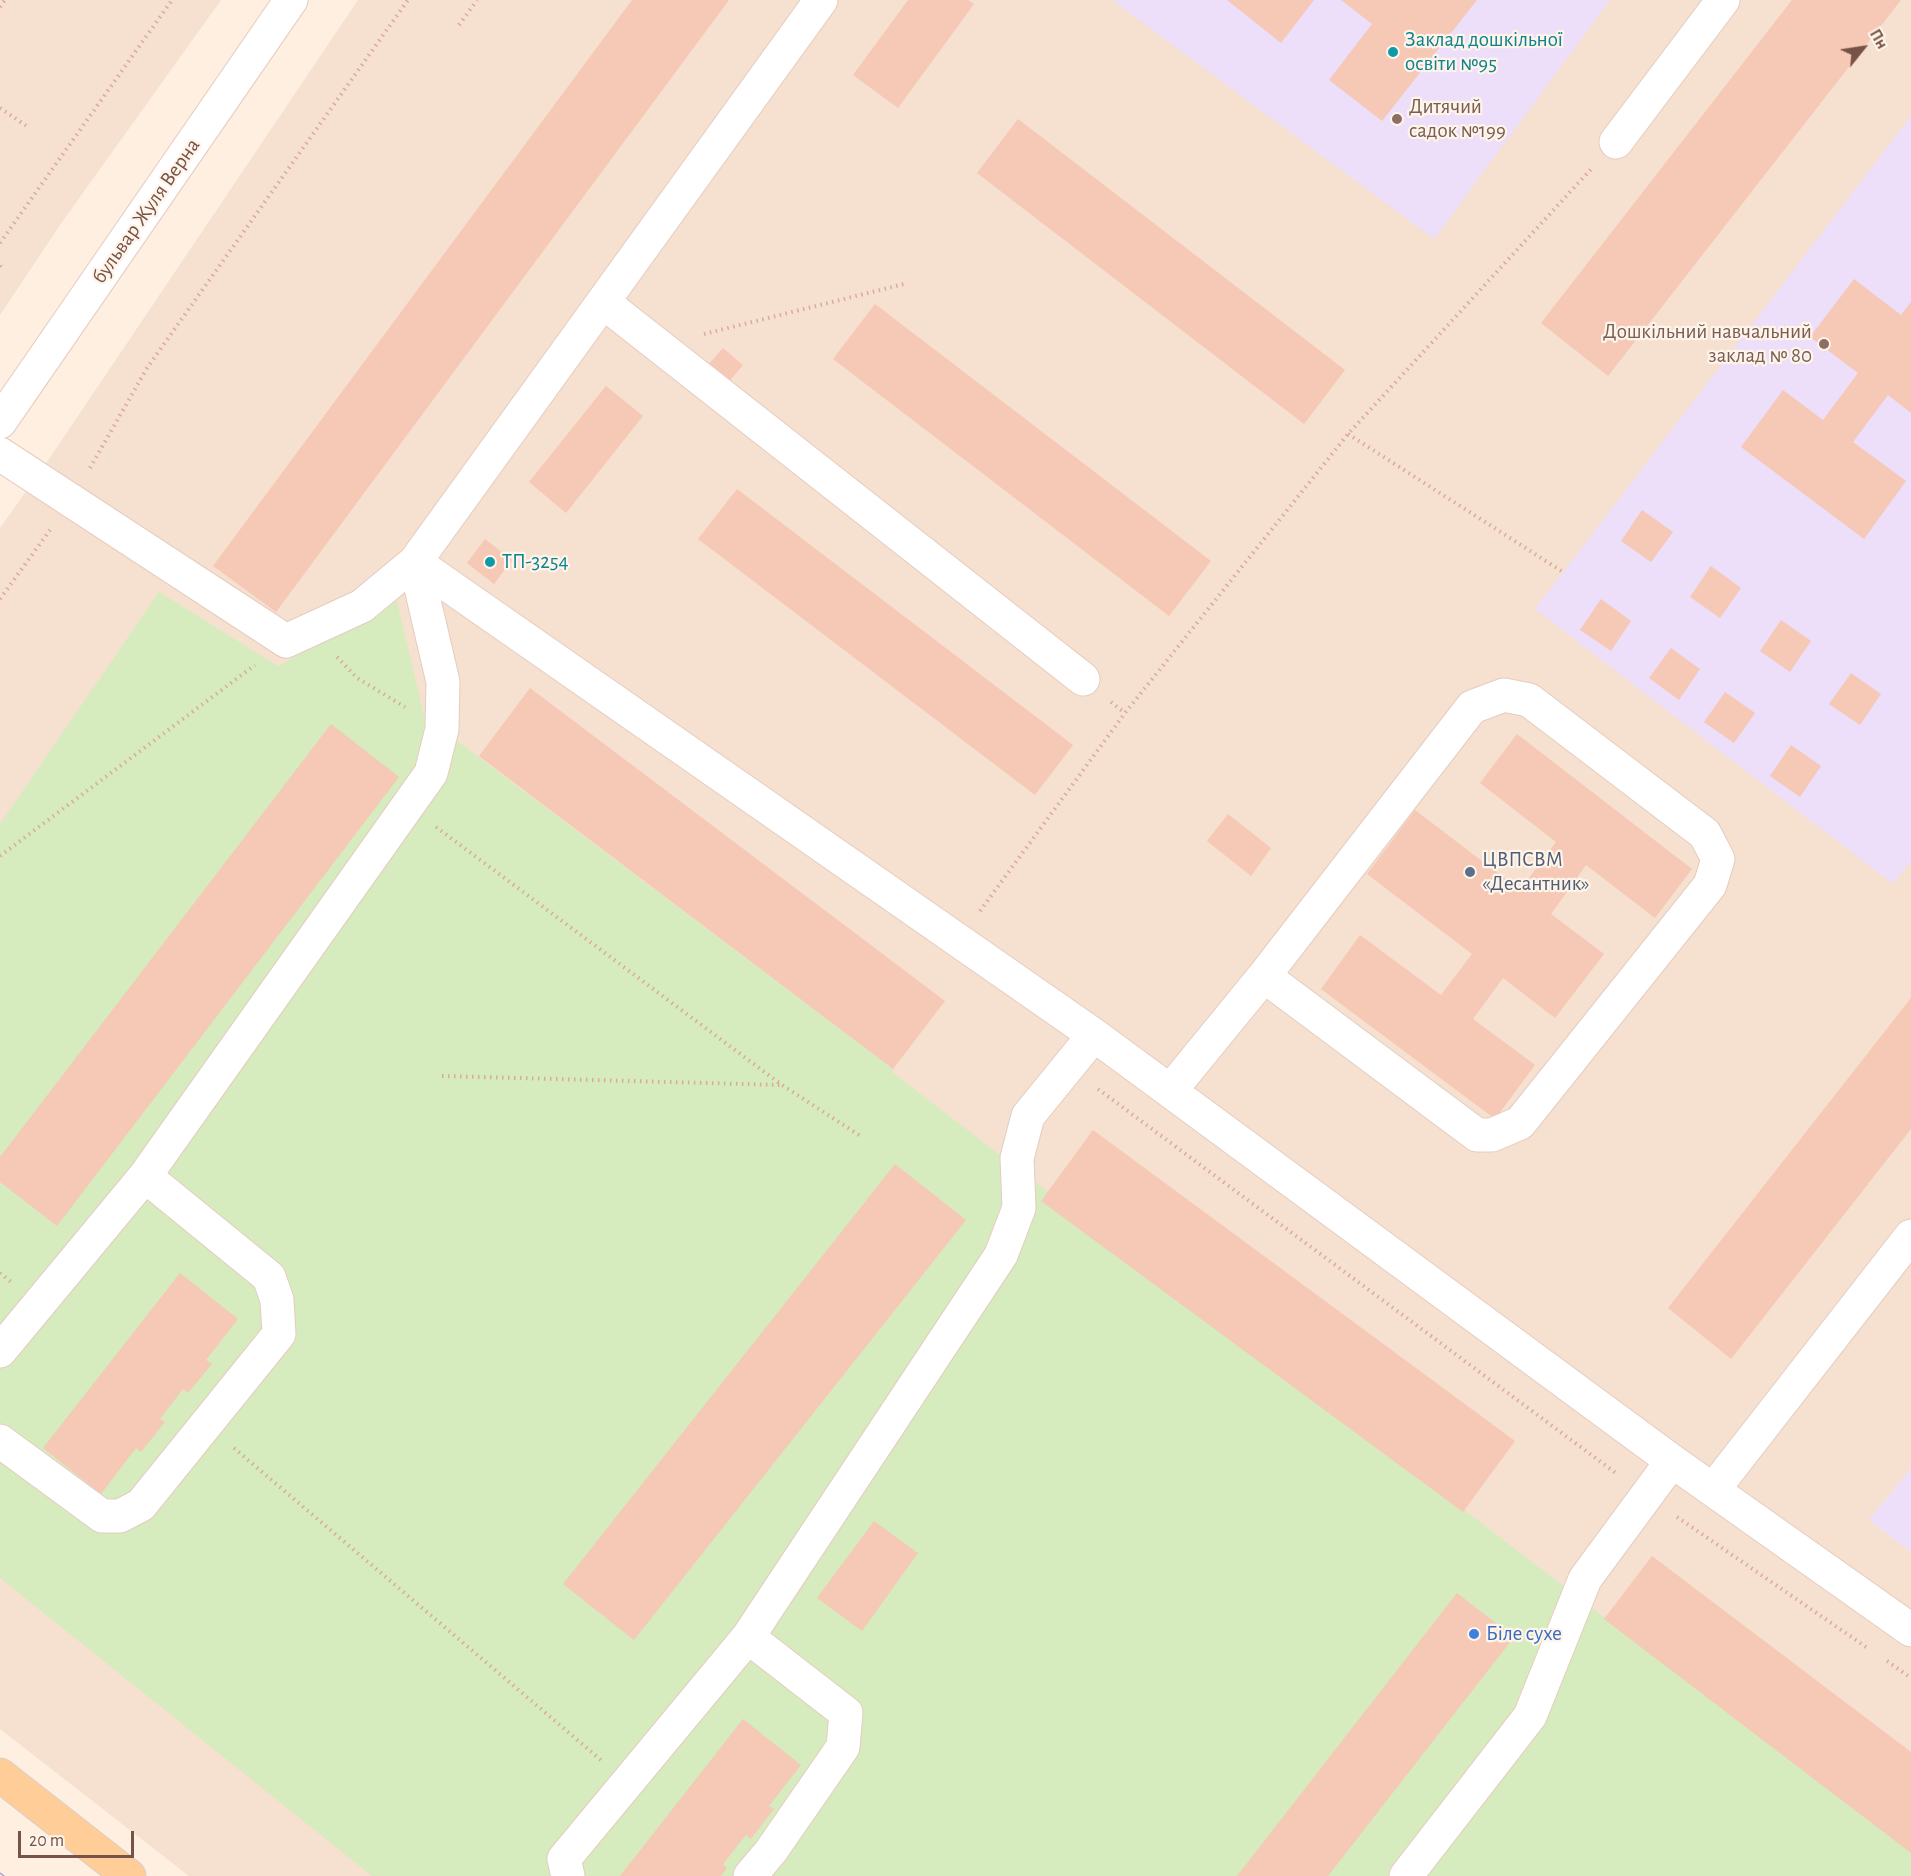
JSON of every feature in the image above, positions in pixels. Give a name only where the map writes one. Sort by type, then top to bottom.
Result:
[{"type":"main road","points":[[0,1775],[129,1876]]},
{"type":"street","name":"бульвар Жуля Верна","points":[[0,422],[291,0]]},
{"type":"street","points":[[0,454],[298,636],[362,606],[416,562],[821,0]]},
{"type":"street","points":[[1616,142],[1723,0]]},
{"type":"street","points":[[603,302],[660,344],[1083,679]]},
{"type":"street","points":[[0,1351],[145,1176],[430,773],[442,729],[443,682],[416,562]]},
{"type":"street","points":[[416,562],[1095,1035],[1672,1461],[1911,1630]]},
{"type":"street","points":[[1170,1091],[1264,976],[1472,707],[1504,695],[1529,700],[1705,834],[1718,859],[1710,885],[1520,1123],[1492,1136],[1477,1135],[1264,976]]},
{"type":"street","points":[[568,1876],[564,1859],[748,1638],[1001,1255],[1019,1208],[1017,1158],[1028,1116],[1095,1035]]},
{"type":"street","points":[[0,1441],[102,1516],[120,1516],[141,1505],[279,1334],[277,1300],[269,1277],[145,1176]]},
{"type":"street","points":[[1713,1490],[1911,1236]]},
{"type":"street","points":[[1406,1876],[1530,1716],[1585,1579],[1672,1461]]},
{"type":"street","points":[[748,1638],[846,1713],[843,1747],[750,1876]]},
{"type":"path","points":[[0,7],[5,0]]},
{"type":"path","points":[[0,243],[172,0]]},
{"type":"path","points":[[0,599],[72,499],[147,368],[408,0]]},
{"type":"path","points":[[459,25],[477,0]]},
{"type":"path","points":[[0,108],[28,127]]},
{"type":"path","points":[[959,941],[1125,713],[1348,434],[1616,142]]},
{"type":"path","points":[[660,344],[904,284]]},
{"type":"path","points":[[1348,434],[1563,572]]},
{"type":"path","points":[[0,856],[298,636],[357,678],[442,729]]},
{"type":"path","points":[[407,806],[782,1085],[862,1137]]},
{"type":"path","points":[[1068,1067],[1647,1496],[1872,1651]]},
{"type":"path","points":[[442,1076],[782,1085]]},
{"type":"path","points":[[206,1424],[628,1783]]},
{"type":"path","points":[[1882,1658],[1911,1678]]},
{"type":"shaded area","points":[[0,0],[221,0],[60,225],[0,315]]},
{"type":"shaded area","points":[[358,0],[1911,0],[1911,1468],[1869,1520],[1911,1552],[1911,1876],[189,1876],[0,1729],[0,528],[49,459]]},
{"type":"shaded area","name":"Дитячий садок №199","points":[[1112,0],[1610,0],[1434,239]]},
{"type":"shaded area","name":"Дошкільний навчальний заклад № 80","points":[[1911,116],[1911,861],[1893,884],[1535,609]]},
{"type":"shaded area","points":[[1911,1468],[1911,1552],[1869,1520]]},
{"type":"green space","points":[[159,592],[278,666],[397,601],[424,716],[893,1069],[893,1073],[1911,1852],[1911,1876],[372,1876],[0,1578],[0,824]]},
{"type":"building","points":[[632,0],[729,0],[276,612],[213,566]]},
{"type":"building","points":[[908,0],[968,0],[974,4],[898,108],[853,75]]},
{"type":"building","points":[[1227,0],[1314,0],[1281,43]]},
{"type":"building","name":"Заклад дошкільної освіти №95","points":[[1341,0],[1477,0],[1382,121],[1329,80],[1372,24]]},
{"type":"building","points":[[1792,0],[1901,0],[1608,376],[1541,323]]},
{"type":"building","points":[[1018,119],[1345,370],[1304,424],[977,173]]},
{"type":"building","points":[[1854,279],[1901,315],[1911,302],[1911,413],[1888,395],[1853,442],[1906,481],[1864,539],[1741,447],[1783,390],[1823,420],[1858,373],[1810,337]]},
{"type":"building","points":[[875,304],[1211,561],[1169,616],[833,359]]},
{"type":"building","points":[[723,348],[743,365],[728,383],[707,366]]},
{"type":"building","points":[[606,386],[643,416],[566,513],[529,482]]},
{"type":"building","points":[[737,489],[1073,745],[1035,795],[698,539]]},
{"type":"building","points":[[1642,510],[1673,532],[1651,562],[1621,541]]},
{"type":"building","name":"ТП-3254","points":[[485,539],[512,560],[494,584],[467,563]]},
{"type":"building","points":[[1711,566],[1741,588],[1720,618],[1690,597]]},
{"type":"building","points":[[1601,599],[1631,621],[1611,651],[1580,630]]},
{"type":"building","points":[[1781,620],[1811,641],[1790,672],[1760,651]]},
{"type":"building","points":[[1671,648],[1700,669],[1679,700],[1649,678]]},
{"type":"building","points":[[1851,673],[1881,694],[1860,725],[1829,704]]},
{"type":"building","points":[[530,688],[945,1001],[893,1069],[479,756]]},
{"type":"building","points":[[1725,692],[1755,713],[1734,743],[1704,722]]},
{"type":"building","points":[[331,724],[399,777],[57,1226],[0,1182],[0,1157]]},
{"type":"building","points":[[1517,734],[1692,869],[1655,918],[1586,865],[1551,914],[1604,954],[1555,1018],[1503,978],[1473,1019],[1535,1065],[1495,1119],[1321,989],[1360,935],[1441,995],[1472,954],[1367,874],[1415,810],[1520,890],[1556,842],[1480,783]]},
{"type":"building","points":[[1791,745],[1821,766],[1800,797],[1770,776]]},
{"type":"building","points":[[1228,814],[1271,848],[1251,876],[1207,841]]},
{"type":"building","points":[[1911,998],[1911,1129],[1731,1359],[1668,1308]]},
{"type":"building","points":[[1093,1130],[1515,1441],[1463,1512],[1041,1201]]},
{"type":"building","points":[[895,1164],[966,1220],[634,1640],[563,1584]]},
{"type":"building","points":[[180,1273],[238,1319],[206,1360],[212,1364],[188,1393],[183,1389],[160,1419],[165,1422],[141,1452],[136,1448],[101,1494],[43,1448]]},
{"type":"building","points":[[874,1521],[918,1553],[862,1631],[817,1598]]},
{"type":"building","points":[[1652,1556],[1911,1752],[1911,1853],[1604,1619]]},
{"type":"building","points":[[1457,1593],[1514,1637],[1328,1876],[1237,1876]]},
{"type":"building","points":[[743,1719],[801,1765],[769,1806],[774,1809],[751,1839],[746,1835],[723,1864],[727,1868],[721,1876],[620,1876]]},
{"type":"tram line","points":[[0,1873],[4,1876]]},
{"type":"place","name":"Заклад дошкільної освіти №95","points":[[1393,52]]},
{"type":"place","name":"Дитячий садок №199","points":[[1397,119]]},
{"type":"place","name":"Дошкільний навчальний заклад № 80","points":[[1824,344]]},
{"type":"place","name":"ТП-3254","points":[[490,562]]},
{"type":"place","name":"ЦВПСВМ «Десантник»","points":[[1470,872]]},
{"type":"place","name":"Біле сухе","points":[[1474,1634]]}]
